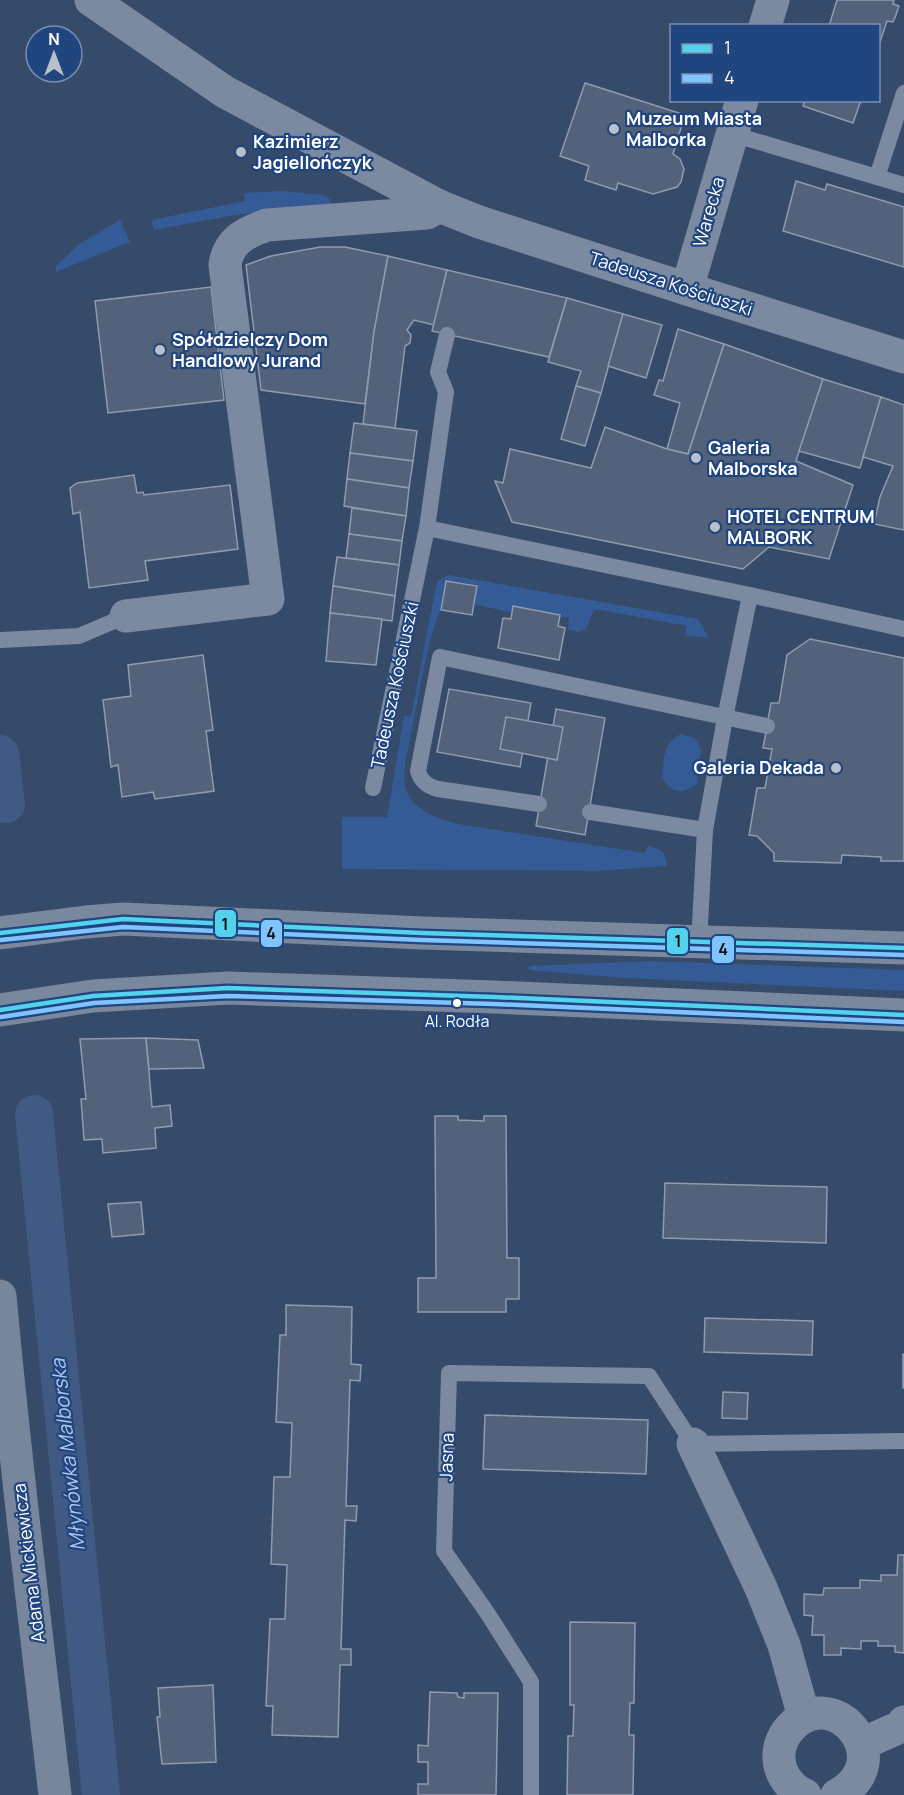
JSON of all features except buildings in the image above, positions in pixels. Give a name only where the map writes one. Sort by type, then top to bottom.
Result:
[{"type":"main road","points":[[0,933],[123,919],[699,943],[904,948]]},
{"type":"main road","points":[[0,1010],[93,996],[228,988],[904,1015]]},
{"type":"street","name":"Tadeusza Kościuszki","points":[[91,0],[225,92],[439,206],[479,222],[904,357]]},
{"type":"street","points":[[766,24],[773,0]]},
{"type":"street","name":"Warecka","points":[[687,289],[741,102]]},
{"type":"street","points":[[126,616],[268,599],[225,265],[233,243],[248,232],[267,225],[428,213],[439,206]]},
{"type":"street","name":"Adama Mickiewicza","points":[[0,1296],[6,1427],[31,1574],[55,1795]]},
{"type":"street","name":"Jasna","points":[[693,1444],[780,1635],[804,1718]]},
{"type":"street","points":[[772,1795],[781,1742],[785,1734],[796,1722],[821,1713],[839,1718],[854,1728],[862,1744],[864,1762],[861,1771],[851,1786],[837,1795]]},
{"type":"street","points":[[862,1744],[900,1727],[904,1722]]},
{"type":"street","points":[[779,1759],[783,1775],[788,1782],[805,1795]]},
{"type":"lane","points":[[877,177],[904,93]]},
{"type":"lane","points":[[732,134],[904,185]]},
{"type":"lane","name":"Tadeusza Kościuszki","points":[[373,788],[428,528],[446,392],[438,372],[447,335]]},
{"type":"lane","points":[[428,528],[904,629]]},
{"type":"lane","points":[[699,943],[705,830],[750,595]]},
{"type":"lane","points":[[0,640],[79,636],[126,616]]},
{"type":"lane","points":[[539,804],[438,789],[429,786],[420,778],[418,771],[440,657],[767,726]]},
{"type":"lane","points":[[590,812],[705,830]]},
{"type":"lane","name":"Jasna","points":[[531,1795],[531,1682],[444,1551],[449,1373],[649,1376],[693,1444]]},
{"type":"lane","points":[[693,1444],[904,1441]]},
{"type":"shaded area","points":[[281,191],[323,195],[331,200],[331,204],[235,215],[154,230],[151,220],[245,201],[244,193]]},
{"type":"shaded area","points":[[120,220],[130,242],[56,272],[56,266],[79,244]]},
{"type":"shaded area","points":[[449,575],[698,619],[709,638],[685,635],[687,626],[595,609],[585,630],[579,632],[568,630],[569,618],[513,607],[511,612],[475,605],[478,585],[445,580],[440,610],[429,643],[405,763],[406,789],[411,799],[422,810],[436,817],[458,824],[645,853],[648,845],[663,852],[667,862],[666,866],[599,871],[342,869],[342,817],[387,817],[404,716],[411,717],[437,581]]},
{"type":"shaded area","points":[[681,734],[695,738],[701,750],[697,784],[687,790],[678,791],[670,787],[662,778],[667,747]]},
{"type":"shaded area","points":[[650,961],[904,970],[904,991],[625,978],[529,970],[529,966]]},
{"type":"waterway","name":"Młynówka Malborska","points":[[0,754],[6,804]]},
{"type":"waterway","name":"Młynówka Malborska","points":[[34,1114],[101,1795]]},
{"type":"transit line","name":"1","points":[[0,933],[123,919],[422,933],[904,948]]},
{"type":"transit line","name":"4","points":[[1,940],[123,927],[422,940],[904,955]]},
{"type":"transit line","name":"1","points":[[0,1010],[93,996],[228,988],[904,1015]]},
{"type":"transit line","name":"4","points":[[1,1017],[94,1003],[228,996],[494,1004],[904,1022]]},
{"type":"place","name":"Muzeum Miasta Malborka","points":[[614,129]]},
{"type":"place","name":"Kazimierz Jagiellończyk","points":[[241,152]]},
{"type":"place","name":"Spółdzielczy Dom Handlowy Jurand","points":[[160,350]]},
{"type":"place","name":"Galeria Malborska","points":[[696,458]]},
{"type":"place","name":"HOTEL CENTRUM MALBORK","points":[[715,527]]},
{"type":"place","name":"Galeria Dekada","points":[[836,768]]},
{"type":"place","name":"Al. Rodła","points":[[457,1003]]}]
